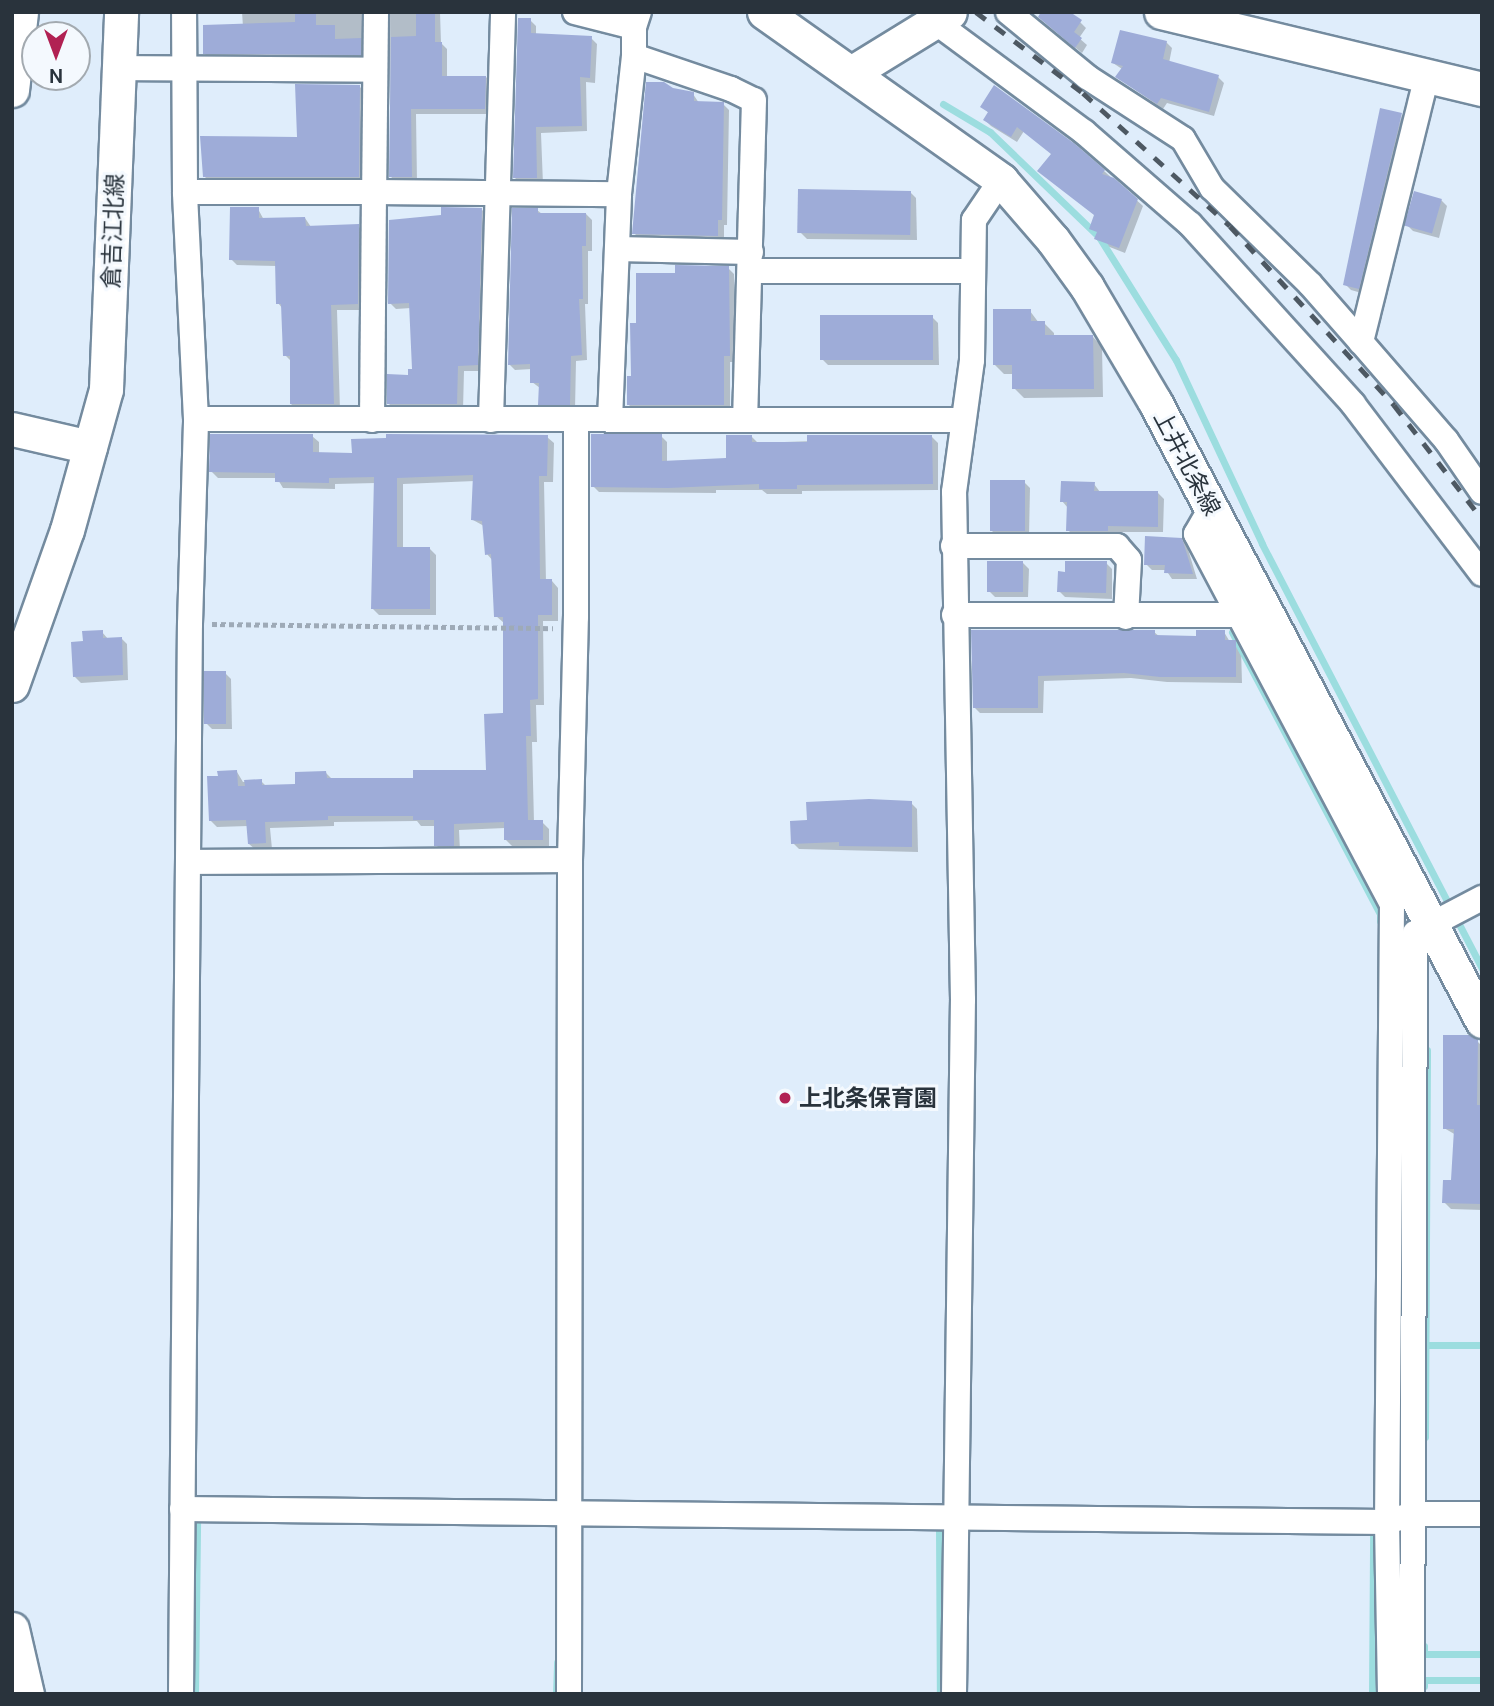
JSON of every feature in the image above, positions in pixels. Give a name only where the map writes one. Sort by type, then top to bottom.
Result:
[{"type":"main road","points":[[12,90],[21,12]]},
{"type":"main road","name":"倉吉江北線","points":[[12,685],[67,530],[106,389],[121,12]]},
{"type":"main road","name":"上井北条線","points":[[764,12],[1001,180],[1053,240],[1087,287],[1136,368],[1211,509],[1423,927],[1482,1021]]},
{"type":"main road","points":[[1171,14],[1482,89]]},
{"type":"main road","points":[[851,73],[942,17]]},
{"type":"main road","points":[[12,429],[90,447]]},
{"type":"main road","points":[[12,1629],[27,1694]]},
{"type":"street","points":[[181,1694],[190,624],[195,419],[185,192],[182,68],[184,12]]},
{"type":"street","points":[[372,419],[376,12]]},
{"type":"street","points":[[491,419],[503,12]]},
{"type":"street","points":[[575,12],[637,20],[619,194],[610,419]]},
{"type":"street","points":[[1008,12],[1087,77],[1183,139],[1212,188],[1310,284],[1446,440],[1482,492]]},
{"type":"street","points":[[942,17],[1084,132],[1190,224],[1353,404],[1482,574]]},
{"type":"street","points":[[634,56],[731,89],[754,100],[745,419]]},
{"type":"street","points":[[120,68],[375,70]]},
{"type":"street","points":[[1361,342],[1427,76]]},
{"type":"street","points":[[954,1694],[962,1000],[954,492],[972,360],[974,220],[1001,180]]},
{"type":"street","points":[[185,192],[619,194]]},
{"type":"street","points":[[617,249],[750,262],[973,271]]},
{"type":"street","points":[[195,419],[491,419],[576,422],[610,419],[963,420]]},
{"type":"street","points":[[569,1694],[570,860],[576,617],[576,422]]},
{"type":"street","points":[[1211,509],[1196,534],[1392,904],[1387,1522],[1390,1694]]},
{"type":"street","points":[[953,546],[1117,546],[1129,560],[1126,617]]},
{"type":"street","points":[[954,615],[1239,615]]},
{"type":"street","points":[[188,862],[570,860]]},
{"type":"street","points":[[1392,922],[1423,927],[1482,898]]},
{"type":"street","points":[[1412,1694],[1423,927]]},
{"type":"street","points":[[183,1509],[1387,1522],[1413,1514],[1482,1514]]},
{"type":"path","points":[[190,624],[554,628],[576,617]]},
{"type":"building","points":[[295,12],[316,12],[316,25],[335,25],[335,39],[361,38],[361,55],[203,54],[203,25],[295,22]]},
{"type":"building","points":[[416,12],[435,12],[435,42],[442,42],[442,76],[486,76],[485,109],[411,109],[412,177],[389,177],[391,37],[416,36]]},
{"type":"building","points":[[1041,12],[1070,12],[1082,20],[1074,32],[1082,38],[1075,48],[1038,17]]},
{"type":"building","points":[[518,18],[531,18],[531,33],[592,36],[590,78],[580,77],[582,126],[536,127],[537,178],[513,178]]},
{"type":"building","points":[[1120,30],[1167,41],[1163,59],[1219,75],[1209,112],[1161,98],[1157,104],[1115,77],[1123,66],[1111,63]]},
{"type":"building","points":[[646,82],[664,82],[673,88],[694,92],[694,101],[724,102],[722,220],[718,220],[718,236],[632,234]]},
{"type":"building","points":[[295,84],[360,85],[359,177],[203,177],[200,136],[297,137]]},
{"type":"building","points":[[994,85],[1075,144],[1105,170],[1102,174],[1114,178],[1138,199],[1119,248],[1094,239],[1097,232],[1089,229],[1094,215],[1037,171],[1051,154],[1017,127],[1011,137],[983,120],[988,112],[980,107]]},
{"type":"building","points":[[1380,108],[1402,113],[1359,289],[1343,285]]},
{"type":"building","points":[[798,189],[911,191],[910,235],[797,233]]},
{"type":"building","points":[[1414,191],[1442,199],[1432,234],[1404,226]]},
{"type":"building","points":[[230,207],[259,207],[259,218],[305,217],[306,226],[359,224],[358,304],[331,305],[334,404],[290,404],[290,356],[283,356],[281,304],[276,304],[275,261],[229,260]]},
{"type":"building","points":[[441,207],[482,208],[478,365],[458,366],[457,404],[387,404],[387,374],[408,375],[408,369],[412,369],[409,303],[388,304],[389,220],[441,215]]},
{"type":"building","points":[[512,208],[538,208],[538,213],[586,213],[586,246],[582,246],[583,299],[579,299],[582,355],[571,356],[570,405],[538,405],[539,383],[530,383],[530,364],[508,365]]},
{"type":"building","points":[[675,265],[729,266],[730,356],[724,356],[724,405],[627,405],[627,376],[631,376],[630,323],[636,323],[636,273],[675,273]]},
{"type":"building","points":[[993,309],[1031,309],[1031,321],[1045,321],[1045,335],[1093,335],[1094,389],[1012,389],[1012,365],[993,365]]},
{"type":"building","points":[[820,315],[933,315],[933,360],[820,360]]},
{"type":"building","points":[[210,434],[313,434],[313,452],[352,453],[351,439],[386,438],[386,434],[548,435],[547,476],[539,476],[540,579],[552,579],[552,615],[538,615],[538,699],[530,700],[531,736],[526,736],[528,820],[543,820],[543,840],[504,840],[504,822],[454,824],[454,846],[434,846],[434,820],[413,820],[413,816],[328,816],[328,820],[265,822],[266,843],[248,844],[246,820],[209,821],[207,776],[218,776],[217,771],[237,770],[238,786],[245,786],[244,780],[262,779],[262,785],[295,784],[295,772],[326,771],[327,778],[413,778],[413,770],[486,770],[484,714],[503,713],[503,617],[494,617],[491,554],[485,555],[482,521],[471,520],[473,475],[397,478],[397,547],[430,547],[430,609],[371,609],[374,477],[329,478],[329,483],[275,482],[275,473],[209,472]]},
{"type":"building","points":[[591,434],[662,434],[662,461],[726,458],[726,435],[752,435],[752,442],[807,442],[807,435],[932,435],[933,484],[797,485],[797,489],[759,489],[759,484],[668,488],[591,487]]},
{"type":"building","points":[[990,480],[1025,480],[1025,531],[990,531]]},
{"type":"building","points":[[1061,481],[1095,482],[1094,491],[1158,491],[1158,527],[1108,526],[1108,531],[1066,531],[1067,502],[1060,502]]},
{"type":"building","points":[[1145,536],[1182,538],[1193,574],[1164,573],[1165,565],[1144,565]]},
{"type":"building","points":[[987,561],[1023,561],[1023,592],[987,592]]},
{"type":"building","points":[[1065,561],[1107,561],[1106,593],[1057,592],[1058,571],[1065,572]]},
{"type":"building","points":[[103,630],[103,638],[122,637],[123,675],[73,677],[71,642],[83,641],[82,631]]},
{"type":"building","points":[[971,630],[1155,630],[1155,635],[1196,636],[1196,630],[1225,630],[1225,640],[1236,640],[1236,677],[1160,677],[1124,673],[1038,676],[1038,708],[973,708]]},
{"type":"building","points":[[204,671],[226,671],[226,724],[204,724]]},
{"type":"building","points":[[869,799],[912,801],[912,847],[839,846],[839,842],[791,844],[790,821],[807,820],[806,802]]},
{"type":"building","points":[[1443,1035],[1469,1035],[1478,1039],[1477,1105],[1482,1105],[1482,1204],[1442,1203],[1443,1180],[1451,1180],[1454,1129],[1443,1129]]},
{"type":"waterway","points":[[943,104],[990,132],[1099,237],[1176,360],[1262,544],[1482,968]]},
{"type":"waterway","points":[[1232,632],[1380,914],[1380,921]]},
{"type":"waterway","points":[[1425,1437],[1427,1050]]},
{"type":"waterway","points":[[1400,1559],[1401,1337]]},
{"type":"waterway","points":[[1427,1345],[1482,1345]]},
{"type":"waterway","points":[[195,1694],[197,1518]]},
{"type":"waterway","points":[[939,1528],[940,1694]]},
{"type":"waterway","points":[[1372,1694],[1373,1535]]},
{"type":"waterway","points":[[1424,1646],[1424,1654],[1482,1654]]},
{"type":"waterway","points":[[556,1694],[557,1662]]},
{"type":"waterway","points":[[1424,1686],[1424,1680],[1482,1680]]},
{"type":"railway","points":[[976,12],[1083,93],[1230,226],[1394,405],[1482,519]]},
{"type":"place","name":"上北条保育園","points":[[785,1098]]}]
